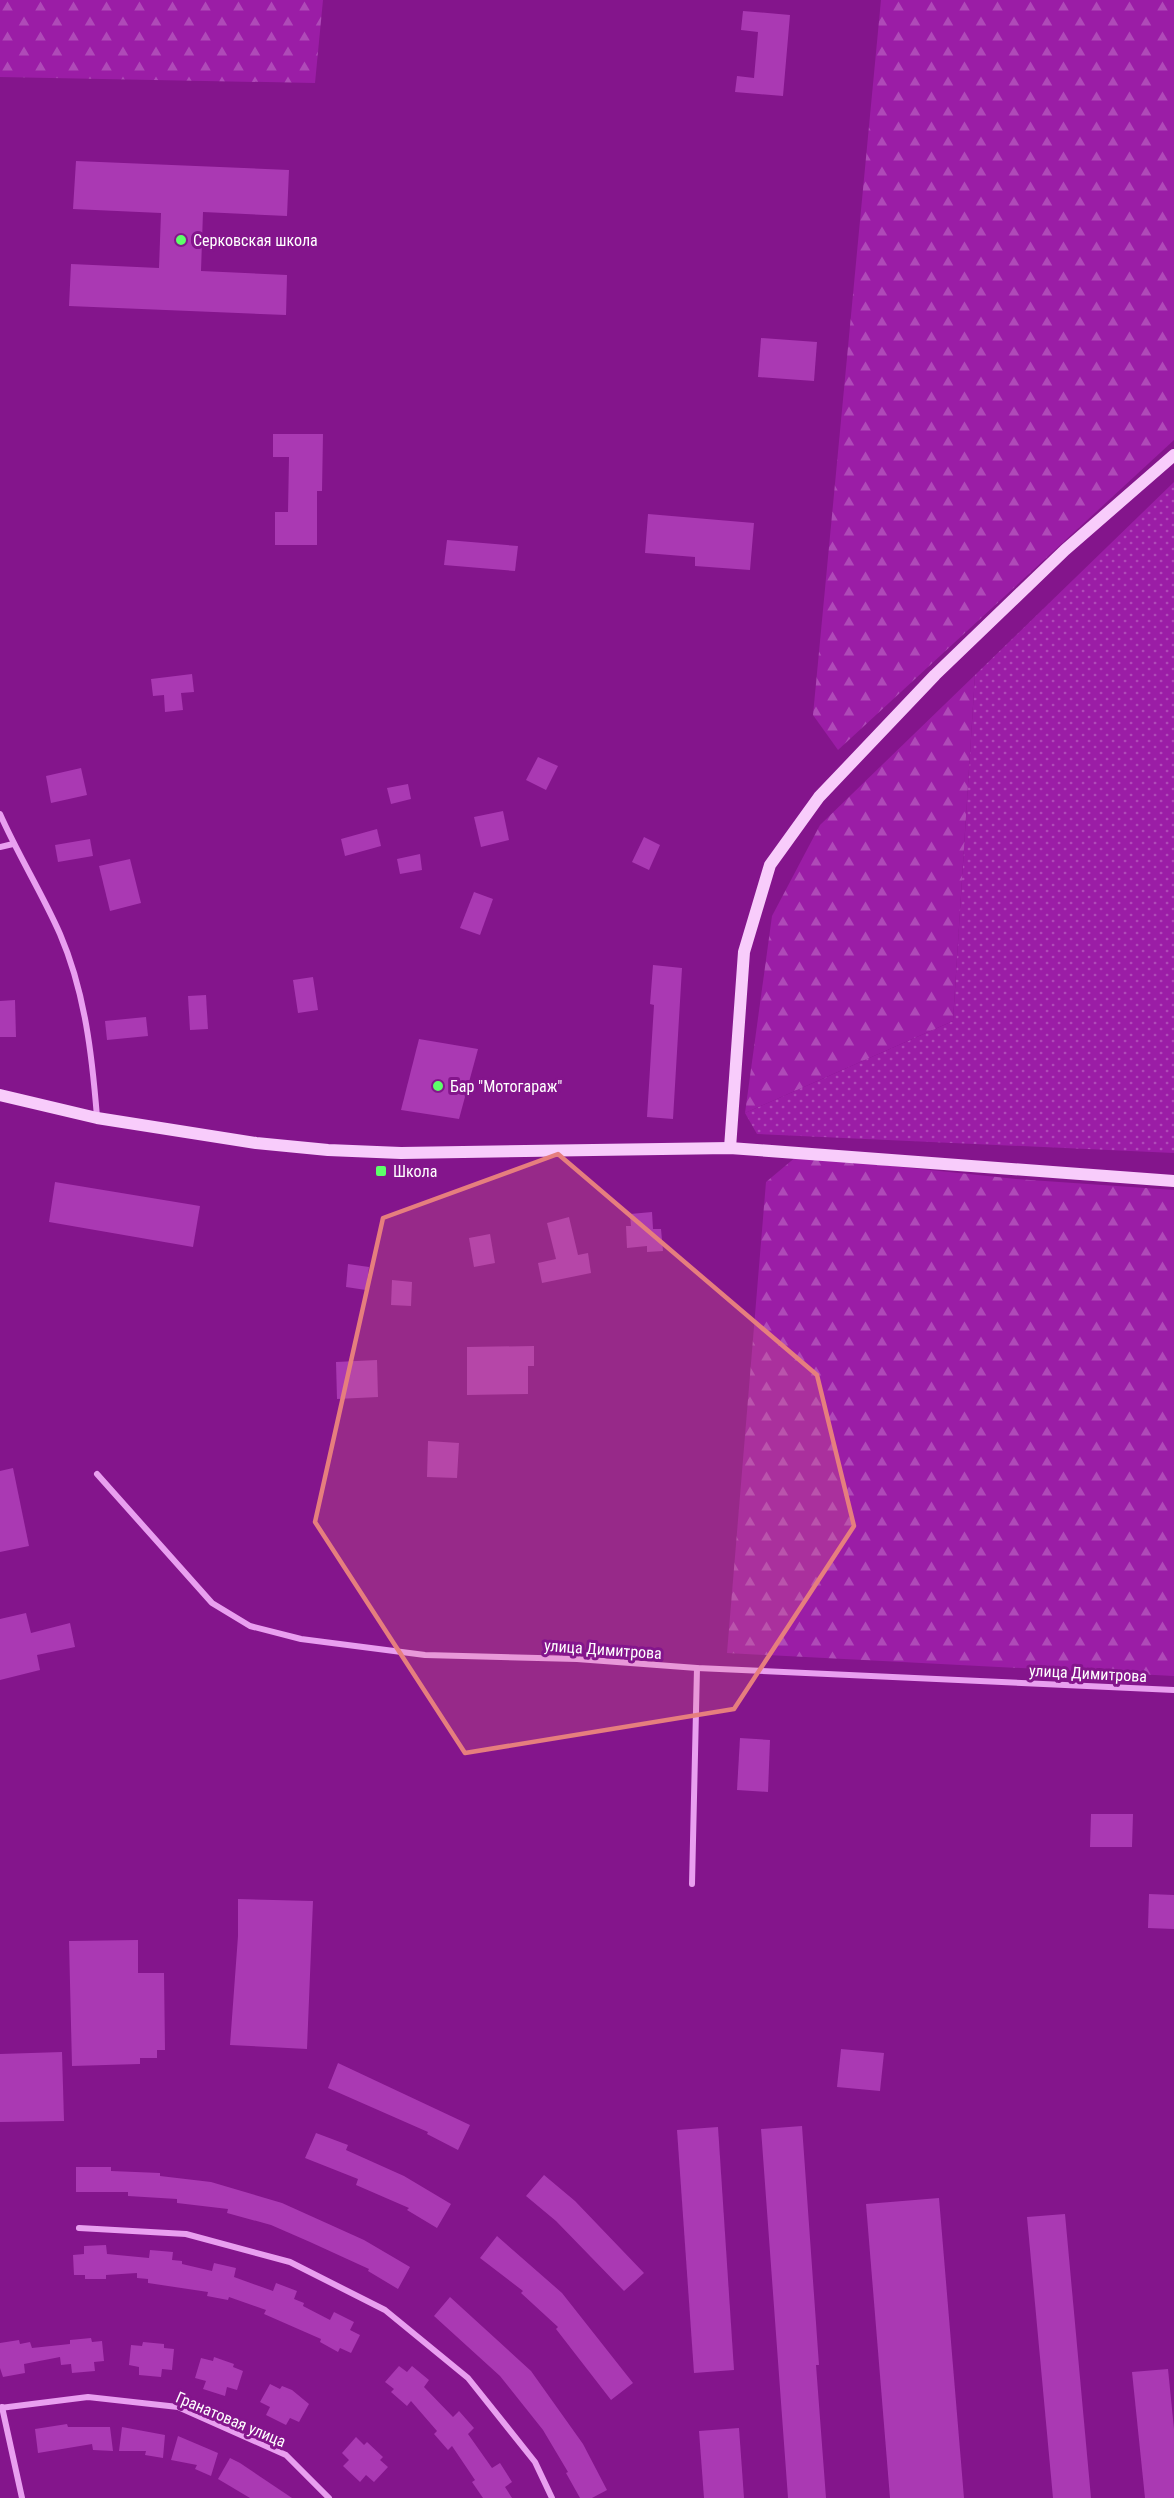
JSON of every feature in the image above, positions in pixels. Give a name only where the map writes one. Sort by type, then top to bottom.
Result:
[{"type":"main road","points":[[730,1148],[744,952],[770,865],[819,797],[934,675],[1065,550],[1174,455]]},
{"type":"main road","points":[[0,1095],[98,1118],[256,1143],[328,1150],[401,1153],[730,1148],[1174,1181]]},
{"type":"street","points":[[0,814],[60,934],[84,1005],[98,1118]]},
{"type":"street","points":[[0,847],[14,844]]},
{"type":"street","name":"улица Димитрова","points":[[97,1474],[212,1603],[250,1626],[301,1640],[426,1655],[577,1659],[697,1668],[1174,1690]]},
{"type":"street","points":[[692,1884],[697,1668]]},
{"type":"street","points":[[79,2228],[186,2234],[290,2262],[385,2310],[468,2378],[535,2462],[552,2498]]},
{"type":"street","name":"Гранатовая улица","points":[[1,2407],[88,2397],[178,2407],[286,2455],[329,2498]]},
{"type":"street","points":[[1,2407],[22,2498]]},
{"type":"highlighted area","points":[[558,1154],[817,1375],[854,1526],[734,1709],[465,1753],[315,1522],[383,1218]]},
{"type":"green space","points":[[0,0],[323,0],[315,83],[0,77]]},
{"type":"green space","points":[[881,0],[1174,0],[1174,440],[838,750],[813,715]]},
{"type":"green space","points":[[1174,482],[1174,1153],[757,1134],[745,1113],[953,1021],[975,675]]},
{"type":"green space","points":[[975,675],[953,1021],[745,1113],[772,916],[820,825]]},
{"type":"green space","points":[[797,1156],[1016,1179],[1174,1190],[1174,1676],[727,1653],[766,1182]]},
{"type":"building","points":[[743,11],[790,15],[783,96],[735,92],[737,76],[754,78],[758,32],[741,30]]},
{"type":"building","name":"Серковская школа","points":[[76,161],[289,170],[287,216],[203,212],[201,271],[287,275],[286,315],[69,306],[71,264],[159,268],[161,213],[73,209]]},
{"type":"building","points":[[761,338],[817,342],[814,381],[758,377]]},
{"type":"building","points":[[273,434],[323,434],[322,491],[317,491],[317,545],[275,545],[275,512],[288,512],[289,457],[273,457]]},
{"type":"building","points":[[648,514],[754,523],[750,570],[695,566],[695,557],[645,553]]},
{"type":"building","points":[[447,540],[518,546],[515,571],[444,565]]},
{"type":"building","points":[[192,674],[194,692],[181,693],[183,710],[165,712],[164,695],[153,696],[151,679]]},
{"type":"building","points":[[538,757],[558,766],[546,790],[526,780]]},
{"type":"building","points":[[81,768],[87,795],[51,803],[46,776]]},
{"type":"building","points":[[408,784],[411,799],[391,804],[387,788]]},
{"type":"building","points":[[503,811],[509,840],[481,847],[474,817]]},
{"type":"building","points":[[377,829],[381,846],[345,856],[341,839]]},
{"type":"building","points":[[644,837],[660,845],[649,870],[632,862]]},
{"type":"building","points":[[90,839],[93,856],[58,862],[55,845]]},
{"type":"building","points":[[420,854],[422,870],[400,874],[397,859]]},
{"type":"building","points":[[130,859],[141,903],[110,911],[99,866]]},
{"type":"building","points":[[474,892],[493,899],[480,935],[460,928]]},
{"type":"building","points":[[653,965],[682,968],[673,1119],[647,1117],[654,1005],[650,1004]]},
{"type":"building","points":[[313,977],[318,1010],[298,1013],[293,980]]},
{"type":"building","points":[[206,995],[208,1029],[190,1030],[188,996]]},
{"type":"building","points":[[15,1000],[16,1037],[0,1037],[0,1001]]},
{"type":"building","points":[[146,1017],[148,1036],[107,1040],[105,1021]]},
{"type":"building","name":"Бар \"Мотогараж\"","points":[[419,1039],[478,1049],[459,1119],[401,1110]]},
{"type":"building","points":[[55,1182],[200,1206],[193,1247],[49,1222]]},
{"type":"building","points":[[652,1212],[653,1229],[661,1229],[663,1251],[647,1252],[647,1246],[627,1248],[626,1226],[631,1226],[630,1214]]},
{"type":"building","points":[[569,1217],[578,1255],[588,1253],[591,1273],[542,1283],[538,1263],[556,1259],[547,1223]]},
{"type":"building","points":[[490,1234],[495,1263],[474,1267],[469,1238]]},
{"type":"building","points":[[348,1264],[369,1267],[366,1290],[346,1287]]},
{"type":"building","points":[[392,1280],[412,1282],[411,1306],[391,1305]]},
{"type":"building","points":[[534,1346],[534,1366],[528,1366],[528,1394],[467,1395],[467,1347]]},
{"type":"building","points":[[377,1360],[378,1397],[337,1399],[336,1362]]},
{"type":"building","points":[[428,1441],[459,1443],[457,1478],[427,1477]]},
{"type":"building","points":[[13,1468],[29,1546],[0,1552],[0,1471]]},
{"type":"building","points":[[26,1613],[31,1633],[70,1623],[75,1647],[37,1655],[40,1670],[0,1680],[0,1619]]},
{"type":"building","points":[[740,1738],[770,1740],[768,1792],[737,1790]]},
{"type":"building","points":[[1091,1814],[1133,1814],[1132,1847],[1090,1847]]},
{"type":"building","points":[[1149,1894],[1174,1895],[1174,1929],[1148,1928]]},
{"type":"building","points":[[238,1899],[313,1901],[307,2049],[230,2045],[238,1936]]},
{"type":"building","points":[[138,1940],[138,1973],[164,1973],[165,2050],[157,2050],[157,2058],[140,2058],[140,2064],[72,2066],[69,1941]]},
{"type":"building","points":[[841,2049],[884,2053],[880,2091],[837,2087]]},
{"type":"building","points":[[62,2052],[64,2121],[0,2122],[0,2054]]},
{"type":"building","points":[[338,2063],[470,2125],[458,2150],[427,2134],[428,2132],[328,2088]]},
{"type":"building","points":[[802,2126],[826,2498],[788,2498],[761,2129]]},
{"type":"building","points":[[718,2127],[734,2370],[694,2373],[677,2130]]},
{"type":"building","points":[[316,2133],[348,2145],[346,2150],[404,2176],[451,2204],[437,2228],[407,2210],[409,2208],[356,2185],[358,2179],[305,2158]]},
{"type":"building","points":[[76,2167],[111,2167],[111,2171],[160,2173],[160,2176],[211,2182],[282,2203],[364,2240],[410,2267],[398,2289],[368,2271],[369,2269],[271,2225],[227,2213],[228,2209],[177,2203],[177,2199],[128,2196],[128,2192],[76,2192]]},
{"type":"building","points":[[544,2175],[575,2201],[644,2273],[624,2291],[556,2221],[526,2196]]},
{"type":"building","points":[[939,2198],[964,2498],[890,2498],[866,2204]]},
{"type":"building","points":[[1065,2214],[1091,2498],[1053,2498],[1027,2217]]},
{"type":"building","points":[[497,2236],[562,2293],[633,2383],[611,2400],[556,2329],[558,2327],[521,2293],[523,2291],[480,2258]]},
{"type":"building","points":[[106,2245],[107,2254],[149,2258],[150,2250],[173,2252],[172,2260],[182,2261],[182,2264],[212,2271],[214,2263],[236,2268],[234,2277],[273,2291],[276,2283],[297,2291],[294,2299],[304,2303],[303,2306],[330,2320],[334,2312],[354,2322],[350,2330],[360,2335],[351,2353],[340,2348],[338,2352],[320,2342],[321,2339],[264,2314],[266,2310],[229,2297],[228,2300],[207,2296],[208,2292],[148,2283],[148,2279],[137,2278],[137,2273],[106,2275],[106,2279],[85,2279],[85,2275],[74,2275],[73,2255],[84,2254],[84,2246]]},
{"type":"building","points":[[450,2297],[531,2371],[583,2444],[607,2490],[592,2498],[580,2498],[566,2473],[568,2472],[543,2430],[500,2376],[434,2316]]},
{"type":"building","points":[[91,2338],[92,2342],[102,2341],[104,2361],[94,2362],[95,2371],[72,2373],[71,2364],[61,2365],[60,2357],[24,2364],[25,2373],[3,2377],[0,2368],[0,2343],[19,2340],[20,2344],[30,2342],[32,2348],[70,2344],[70,2340]]},
{"type":"building","points":[[143,2342],[164,2344],[164,2348],[174,2349],[172,2370],[162,2369],[161,2377],[139,2375],[139,2367],[129,2365],[131,2345],[142,2346]]},
{"type":"building","points":[[214,2357],[234,2364],[233,2367],[243,2371],[237,2390],[227,2387],[225,2396],[203,2389],[206,2381],[195,2378],[201,2358],[213,2361]]},
{"type":"building","points":[[399,2366],[407,2372],[412,2366],[429,2380],[424,2387],[453,2417],[459,2411],[474,2428],[468,2434],[492,2468],[500,2463],[512,2482],[505,2487],[512,2498],[483,2498],[472,2482],[475,2480],[452,2446],[448,2450],[434,2434],[437,2431],[411,2401],[407,2406],[391,2392],[394,2389],[385,2382]]},
{"type":"building","points":[[1168,2369],[1174,2429],[1174,2498],[1145,2498],[1132,2372]]},
{"type":"building","points":[[270,2384],[280,2389],[282,2386],[292,2390],[309,2404],[299,2422],[290,2418],[286,2425],[266,2415],[270,2407],[260,2402]]},
{"type":"building","points":[[67,2424],[68,2427],[110,2427],[113,2451],[93,2450],[92,2444],[38,2453],[35,2429]]},
{"type":"building","points":[[122,2427],[165,2435],[163,2458],[145,2455],[146,2451],[119,2451]]},
{"type":"building","points":[[739,2428],[744,2498],[704,2498],[699,2431]]},
{"type":"building","points":[[178,2436],[218,2453],[211,2476],[195,2469],[197,2465],[171,2460]]},
{"type":"building","points":[[356,2437],[364,2445],[367,2442],[383,2457],[380,2460],[388,2467],[374,2482],[366,2475],[360,2482],[343,2466],[349,2460],[342,2453]]},
{"type":"building","points":[[230,2458],[292,2498],[250,2498],[218,2479]]},
{"type":"place","name":"Серковская школа","points":[[181,240]]},
{"type":"place","name":"Бар \"Мотогараж\"","points":[[438,1086]]},
{"type":"place","name":"Школа","points":[[381,1171]]}]
